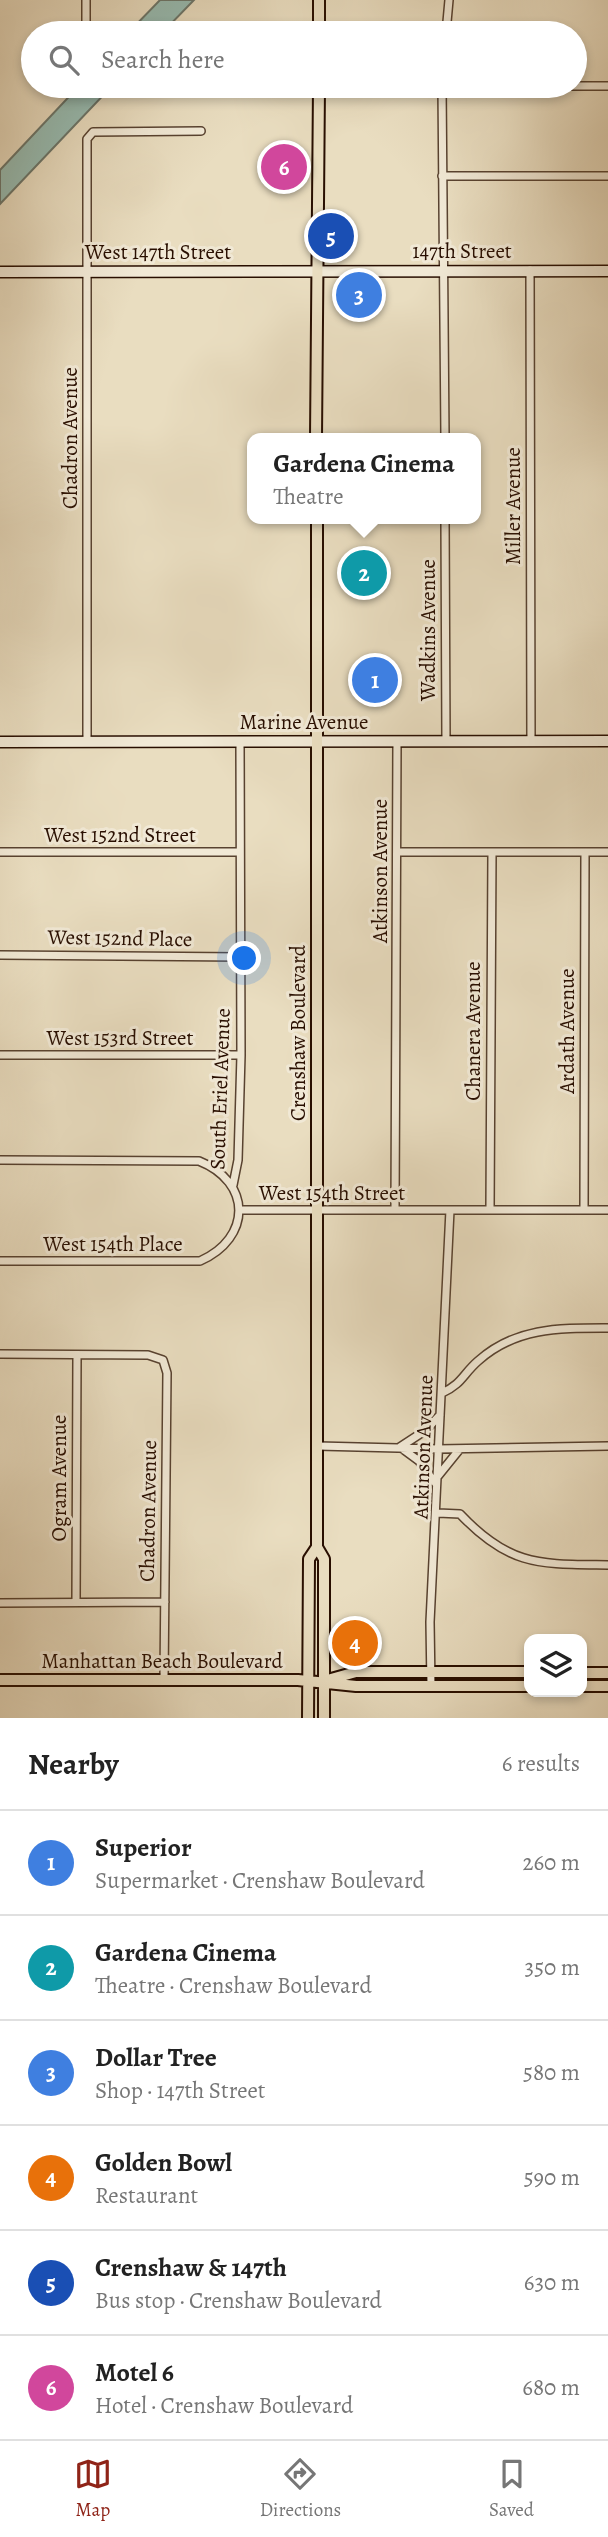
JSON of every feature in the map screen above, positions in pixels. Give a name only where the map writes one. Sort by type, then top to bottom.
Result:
[{"type":"main road","points":[[319,0],[319,21]]},
{"type":"main road","points":[[316,433],[319,98]]},
{"type":"main road","name":"147th Street","points":[[317,271],[608,271]]},
{"type":"main road","name":"West 147th Street","points":[[0,272],[317,271]]},
{"type":"main road","name":"Crenshaw Boulevard","points":[[317,524],[317,1547],[324,1559],[324,1718]]},
{"type":"main road","name":"Marine Avenue","points":[[0,742],[608,741]]},
{"type":"main road","name":"Crenshaw Boulevard","points":[[308,1718],[309,1559],[317,1547]]},
{"type":"main road","name":"Manhattan Beach Boulevard","points":[[324,1680],[356,1672],[524,1672]]},
{"type":"main road","points":[[587,1673],[608,1673]]},
{"type":"main road","name":"Manhattan Beach Boulevard","points":[[0,1680],[324,1680],[356,1686],[524,1686]]},
{"type":"main road","points":[[587,1686],[608,1686]]},
{"type":"street","points":[[86,0],[86,21]]},
{"type":"street","points":[[447,21],[449,0]]},
{"type":"street","points":[[587,86],[608,86]]},
{"type":"street","points":[[442,98],[445,433]]},
{"type":"street","name":"Chadron Avenue","points":[[87,742],[86,272],[89,135],[93,132],[201,131]]},
{"type":"street","points":[[442,176],[608,176]]},
{"type":"street","name":"Miller Avenue","points":[[530,270],[531,742]]},
{"type":"street","name":"Wadkins Avenue","points":[[445,524],[446,742]]},
{"type":"street","name":"South Eriel Avenue","points":[[233,1185],[239,1160],[241,1055],[240,742]]},
{"type":"street","name":"Atkinson Avenue","points":[[396,1210],[397,742]]},
{"type":"street","name":"West 152nd Street","points":[[0,852],[240,852]]},
{"type":"street","points":[[397,852],[608,852]]},
{"type":"street","name":"Chanera Avenue","points":[[490,1210],[492,852]]},
{"type":"street","name":"Ardath Avenue","points":[[584,1210],[585,852]]},
{"type":"street","name":"West 152nd Place","points":[[0,955],[241,957]]},
{"type":"street","name":"West 153rd Street","points":[[0,1055],[241,1055]]},
{"type":"street","name":"West 154th Street","points":[[0,1160],[191,1160],[213,1166],[233,1185],[240,1210],[608,1210]]},
{"type":"street","name":"West 154th Place","points":[[0,1261],[200,1261],[226,1244],[235,1231],[240,1210]]},
{"type":"street","name":"Atkinson Avenue","points":[[430,1686],[450,1210]]},
{"type":"street","points":[[442,1394],[458,1386],[475,1363],[509,1339],[563,1328],[608,1328]]},
{"type":"street","points":[[4,1354],[76,1355]]},
{"type":"street","name":"Chadron Avenue","points":[[76,1355],[148,1355],[163,1360],[167,1373],[164,1679]]},
{"type":"street","name":"Ogram Avenue","points":[[76,1355],[76,1602]]},
{"type":"street","points":[[400,1447],[426,1430],[440,1415]]},
{"type":"street","points":[[318,1446],[438,1449],[608,1446]]},
{"type":"street","points":[[400,1447],[424,1466],[438,1487]]},
{"type":"street","points":[[438,1476],[454,1453],[462,1448]]},
{"type":"street","points":[[438,1513],[460,1514],[494,1546],[517,1557],[545,1564],[608,1565]]},
{"type":"street","points":[[0,1603],[165,1602]]},
{"type":"water","points":[[160,0],[194,0],[174,21],[140,21]]},
{"type":"water","points":[[68,98],[101,98],[0,204],[0,170]]},
{"type":"place","name":"Motel 6","points":[[284,167]]},
{"type":"place","name":"Crenshaw & 147th","points":[[331,236]]},
{"type":"place","name":"Dollar Tree","points":[[359,295]]},
{"type":"place","name":"Gardena Cinema","points":[[364,573]]},
{"type":"place","name":"Superior","points":[[375,680]]},
{"type":"place","name":"Golden Bowl","points":[[355,1643]]}]
